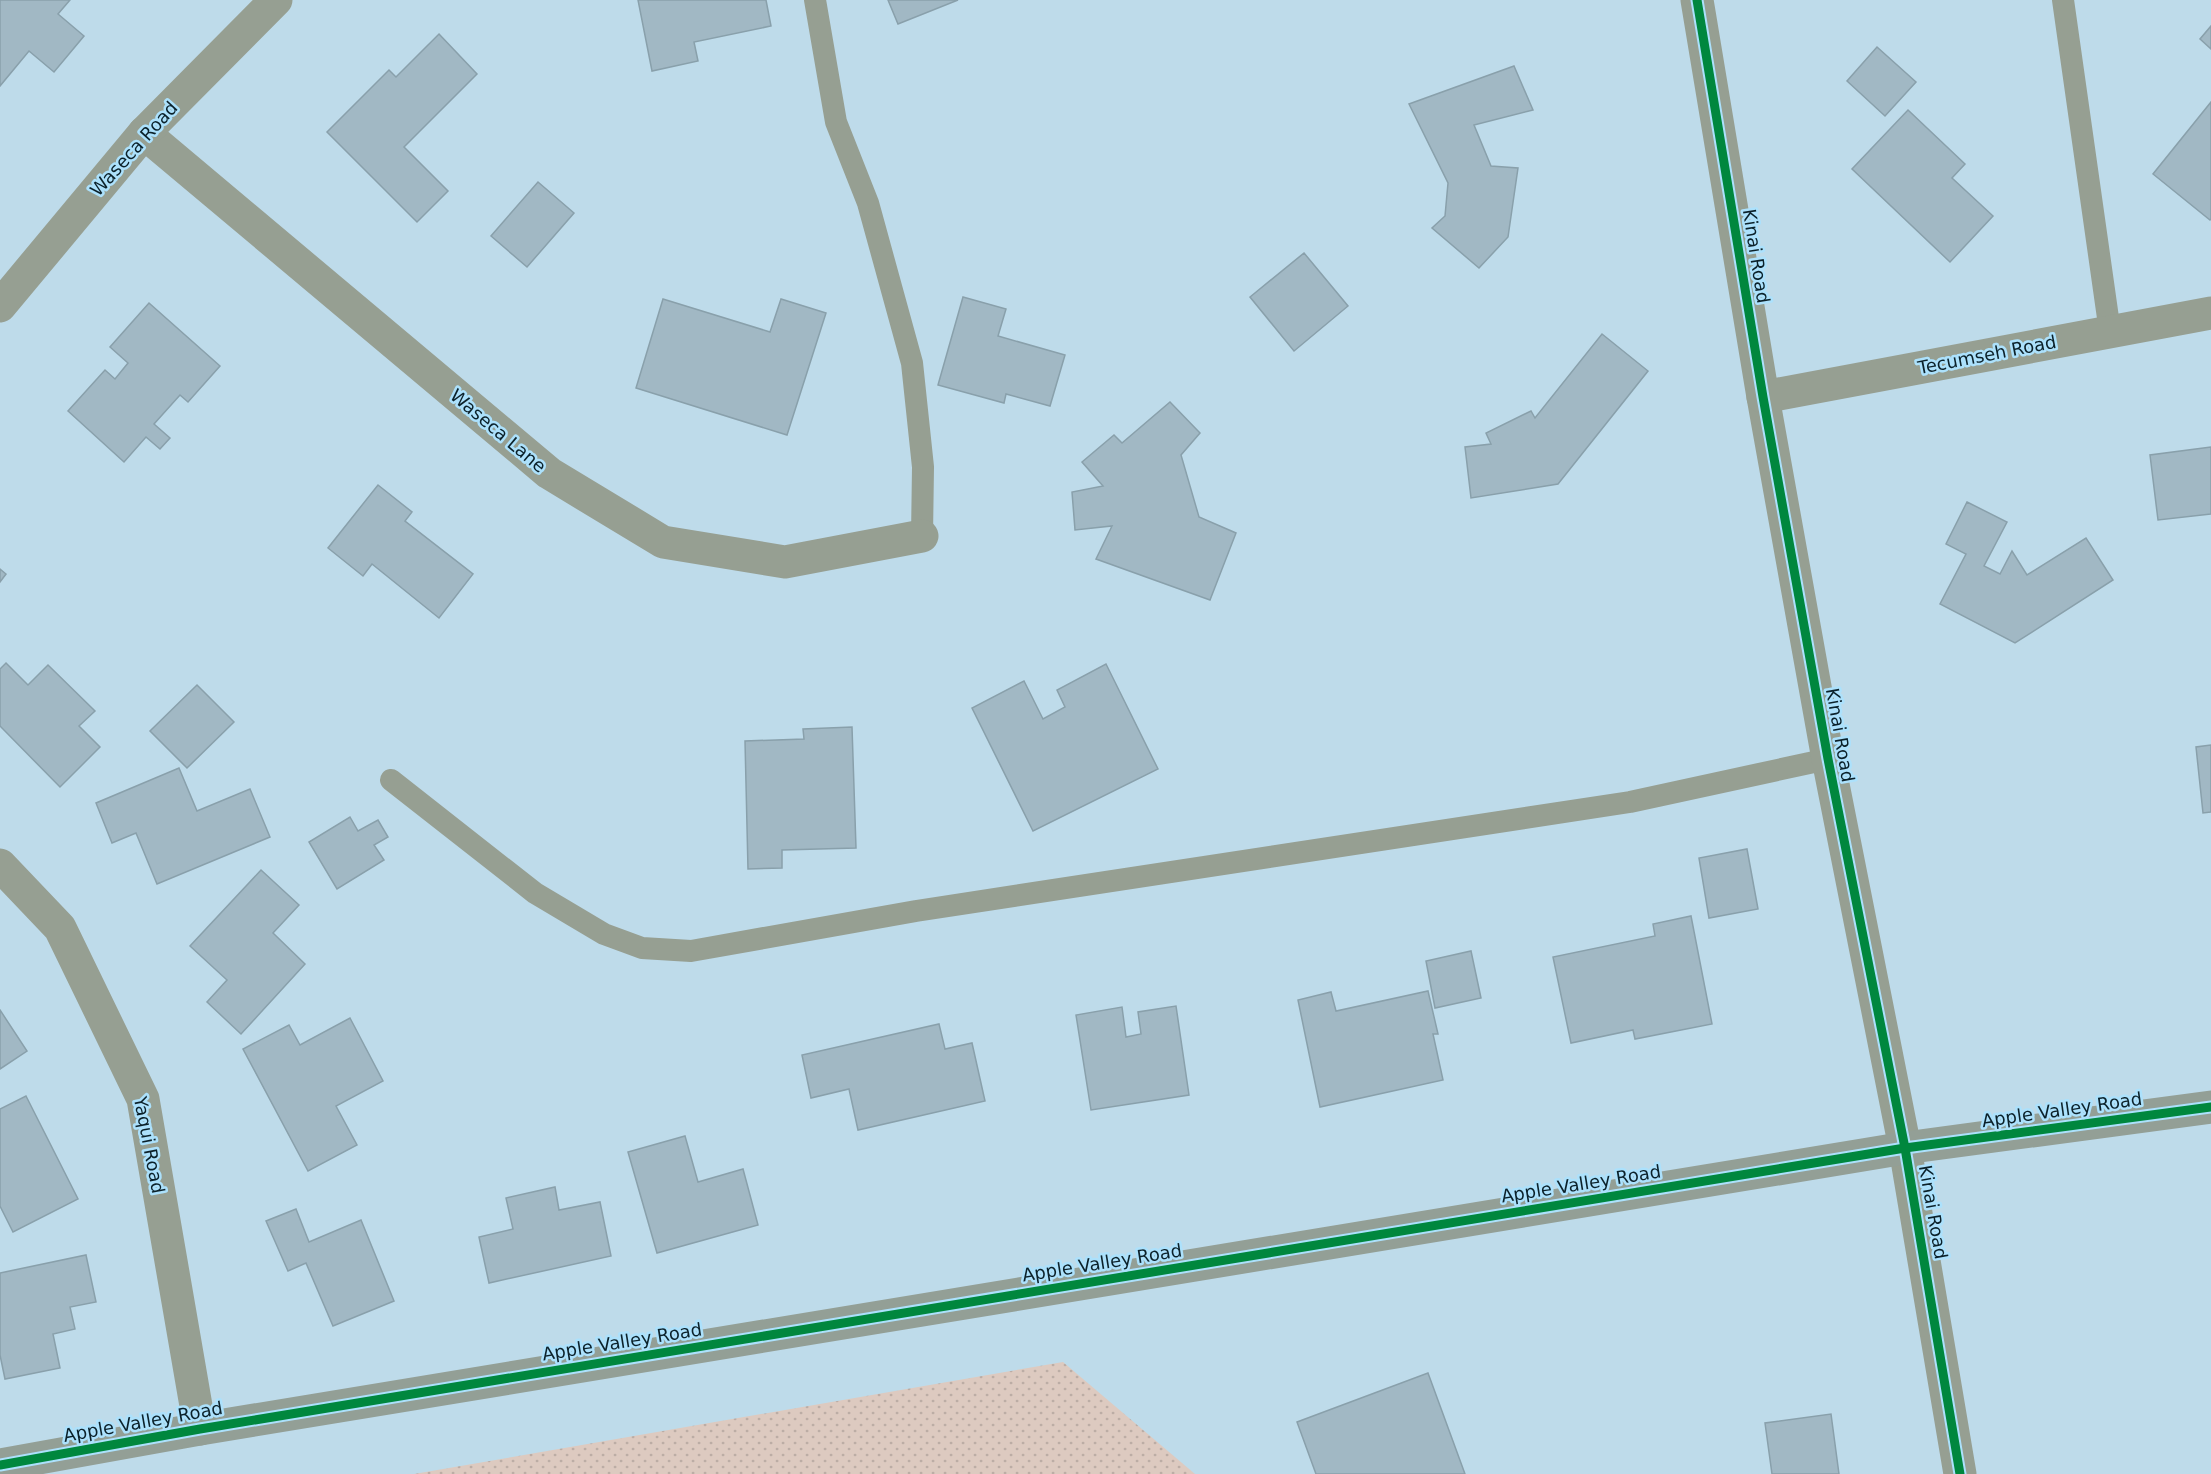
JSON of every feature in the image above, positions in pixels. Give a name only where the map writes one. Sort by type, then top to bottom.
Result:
[{"type":"main road","name":"Apple Valley Road","points":[[0,1465],[200,1428],[1905,1148],[2211,1107]]},
{"type":"street","name":"Waseca Road","points":[[0,306],[144,133],[276,0]]},
{"type":"street","name":"Kinai Road","points":[[1697,0],[1763,397],[1828,759],[1905,1148],[1960,1474]]},
{"type":"street","name":"Waseca Lane","points":[[144,133],[549,473],[663,542],[785,561],[922,536]]},
{"type":"street","name":"Tecumseh Road","points":[[1763,397],[2211,313]]},
{"type":"street","name":"Yaqui Road","points":[[0,865],[60,928],[143,1099],[200,1428]]},
{"type":"lane","points":[[815,0],[836,122],[868,203],[912,363],[923,467],[922,536]]},
{"type":"lane","points":[[2063,0],[2110,332]]},
{"type":"lane","points":[[391,780],[535,893],[604,934],[642,948],[691,951],[916,911],[1630,802],[1828,759]]},
{"type":"shaded area","points":[[1063,1362],[1195,1474],[414,1474]]},
{"type":"building","points":[[0,0],[70,0],[58,14],[84,36],[54,72],[29,51],[0,86]]},
{"type":"building","points":[[638,0],[766,0],[771,26],[694,42],[698,61],[652,71]]},
{"type":"building","points":[[888,0],[958,0],[898,24]]},
{"type":"building","points":[[2211,26],[2211,49],[2200,39]]},
{"type":"building","points":[[439,34],[477,74],[404,147],[448,191],[417,222],[327,132],[389,70],[396,77]]},
{"type":"building","points":[[1877,47],[1916,82],[1885,116],[1847,81]]},
{"type":"building","points":[[1514,66],[1533,110],[1474,125],[1491,166],[1518,168],[1508,237],[1479,268],[1432,228],[1445,216],[1448,183],[1409,104]]},
{"type":"building","points":[[2211,102],[2211,219],[2210,220],[2153,174]]},
{"type":"building","points":[[1908,110],[1965,164],[1952,178],[1993,216],[1950,262],[1852,169]]},
{"type":"building","points":[[538,182],[574,213],[527,267],[491,236]]},
{"type":"building","points":[[1304,253],[1348,306],[1294,351],[1250,297]]},
{"type":"building","points":[[963,297],[1006,309],[998,336],[1065,355],[1050,406],[1006,394],[1004,403],[938,385]]},
{"type":"building","points":[[663,299],[770,332],[781,299],[826,313],[787,435],[636,388]]},
{"type":"building","points":[[149,303],[220,366],[188,402],[180,395],[154,424],[170,438],[160,449],[146,437],[124,462],[68,411],[105,370],[115,379],[128,363],[110,347]]},
{"type":"building","points":[[1602,334],[1648,371],[1558,484],[1471,498],[1465,447],[1491,444],[1486,433],[1531,411],[1535,418]]},
{"type":"building","points":[[1170,402],[1200,433],[1181,455],[1199,517],[1236,533],[1210,600],[1096,559],[1112,526],[1075,530],[1072,492],[1103,486],[1082,462],[1114,435],[1122,443]]},
{"type":"building","points":[[2211,447],[2211,514],[2158,520],[2150,455]]},
{"type":"building","points":[[378,485],[412,512],[405,521],[473,574],[439,618],[372,564],[363,576],[328,548]]},
{"type":"building","points":[[1967,502],[2007,522],[1984,566],[2000,574],[2012,551],[2027,575],[2086,538],[2113,580],[2015,643],[1940,604],[1966,554],[1946,544]]},
{"type":"building","points":[[0,569],[6,574],[0,582]]},
{"type":"building","points":[[6,663],[28,685],[48,665],[95,711],[79,726],[100,747],[60,787],[0,726],[0,669]]},
{"type":"building","points":[[1106,664],[1158,769],[1033,831],[972,708],[1024,681],[1043,719],[1065,707],[1057,690]]},
{"type":"building","points":[[197,685],[234,722],[187,768],[150,731]]},
{"type":"building","points":[[852,727],[856,848],[782,850],[782,868],[748,869],[745,741],[804,739],[803,729]]},
{"type":"building","points":[[2211,745],[2211,812],[2203,813],[2196,747]]},
{"type":"building","points":[[179,768],[197,811],[250,789],[270,837],[157,884],[136,833],[112,843],[96,803]]},
{"type":"building","points":[[350,817],[358,831],[378,820],[388,837],[374,845],[384,860],[337,889],[309,842]]},
{"type":"building","points":[[1747,849],[1758,909],[1709,918],[1699,858]]},
{"type":"building","points":[[261,870],[299,905],[273,933],[305,964],[241,1034],[207,1002],[227,980],[190,946]]},
{"type":"building","points":[[1691,916],[1712,1024],[1635,1039],[1633,1030],[1571,1043],[1553,957],[1655,936],[1653,924]]},
{"type":"building","points":[[1471,951],[1481,998],[1435,1008],[1426,961]]},
{"type":"building","points":[[1428,991],[1438,1034],[1433,1034],[1443,1080],[1320,1107],[1298,1000],[1331,992],[1336,1011]]},
{"type":"building","points":[[1176,1006],[1189,1095],[1091,1110],[1076,1015],[1122,1007],[1126,1037],[1141,1034],[1138,1012]]},
{"type":"building","points":[[0,1010],[27,1051],[0,1069]]},
{"type":"building","points":[[350,1018],[383,1081],[336,1106],[357,1145],[308,1171],[243,1049],[289,1025],[300,1045]]},
{"type":"building","points":[[939,1024],[945,1049],[972,1043],[985,1101],[858,1130],[849,1089],[811,1098],[802,1055]]},
{"type":"building","points":[[26,1096],[78,1199],[13,1232],[0,1206],[0,1109]]},
{"type":"building","points":[[685,1136],[698,1182],[743,1169],[758,1225],[657,1253],[628,1152]]},
{"type":"building","points":[[555,1187],[559,1210],[600,1202],[611,1256],[489,1283],[479,1237],[513,1229],[506,1198]]},
{"type":"building","points":[[296,1209],[309,1242],[361,1220],[394,1301],[333,1326],[306,1263],[288,1271],[266,1221]]},
{"type":"building","points":[[86,1255],[96,1302],[70,1307],[75,1329],[53,1334],[60,1368],[5,1379],[0,1355],[0,1273]]},
{"type":"building","points":[[1428,1373],[1465,1474],[1316,1474],[1297,1422]]},
{"type":"building","points":[[1831,1414],[1839,1474],[1772,1474],[1765,1423]]},
{"type":"cycle path","points":[[1697,0],[1763,397],[1828,759],[1905,1148],[1960,1474]]},
{"type":"cycle path","points":[[0,1465],[200,1429],[1905,1148],[2211,1107]]}]
